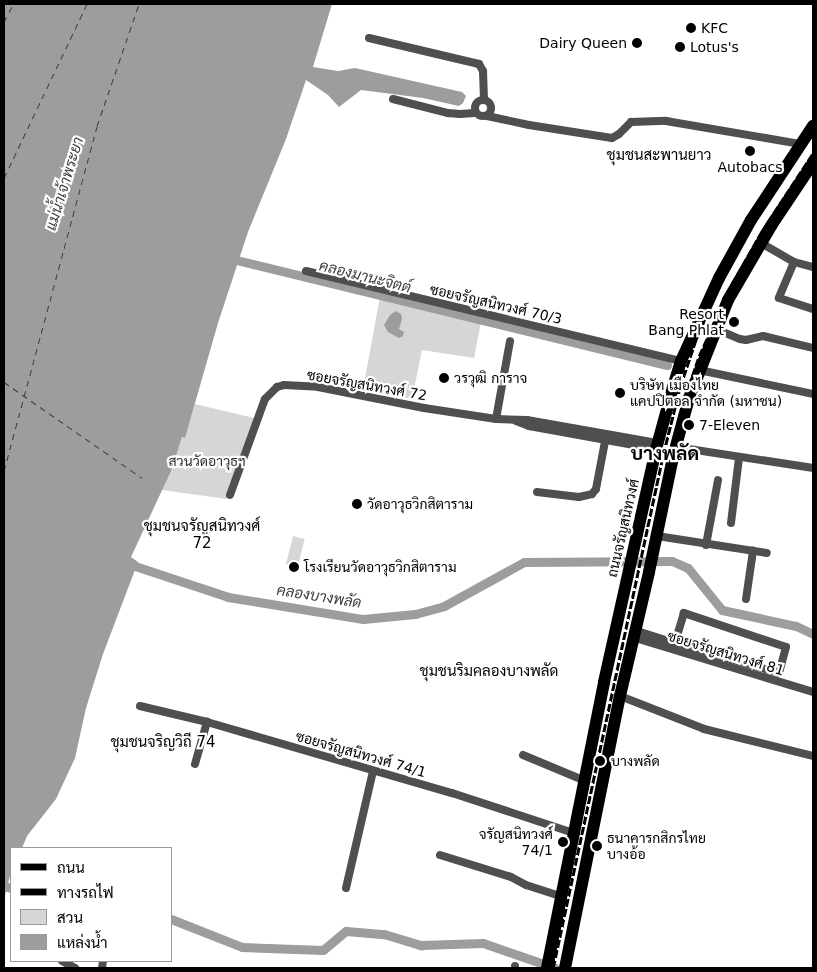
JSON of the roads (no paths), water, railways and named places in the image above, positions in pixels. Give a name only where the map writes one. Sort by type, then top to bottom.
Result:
[{"type":"main road","name":"ถนนจรัญสนิทวงศ์","points":[[548,965],[594,725],[657,446],[681,361],[719,278],[751,220],[813,126]]},
{"type":"main road","points":[[565,968],[633,634],[689,398],[728,300],[761,243],[813,163]]},
{"type":"main road","points":[[594,725],[613,730]]},
{"type":"street","points":[[369,38],[479,64],[483,71],[484,100],[491,106],[487,116]]},
{"type":"street","points":[[393,99],[448,113],[475,113],[482,117],[487,116],[529,125],[612,138],[631,122],[666,121],[801,144]]},
{"type":"street","points":[[475,113],[475,105],[484,100]]},
{"type":"street","points":[[761,243],[794,262],[813,267]]},
{"type":"street","points":[[794,262],[779,298],[813,309]]},
{"type":"street","name":"ซอยจรัญสนิทวงศ์ 70/3","points":[[306,271],[681,361]]},
{"type":"street","points":[[716,329],[740,339],[746,340],[763,336],[813,348]]},
{"type":"street","points":[[496,419],[510,341]]},
{"type":"street","points":[[699,370],[813,394]]},
{"type":"street","name":"ซอยจรัญสนิทวงศ์ 72","points":[[230,495],[265,399],[277,387],[294,385],[318,387],[496,419],[527,420],[657,446]]},
{"type":"street","points":[[537,492],[579,497],[592,494],[596,490],[606,437]]},
{"type":"street","points":[[676,447],[813,468]]},
{"type":"street","points":[[731,523],[739,458]]},
{"type":"street","points":[[706,545],[718,480]]},
{"type":"street","points":[[657,536],[767,553]]},
{"type":"street","points":[[746,599],[753,551]]},
{"type":"street","points":[[633,634],[675,642],[779,673],[786,647],[684,613],[675,642]]},
{"type":"street","name":"ซอยจรัญสนิทวงศ์ 81","points":[[633,634],[813,692]]},
{"type":"street","points":[[620,696],[704,729],[813,756]]},
{"type":"street","name":"ซอยจรัญสนิทวงศ์ 74/1","points":[[140,706],[207,722],[475,800],[574,833]]},
{"type":"street","points":[[195,764],[207,722]]},
{"type":"street","points":[[522,755],[582,780]]},
{"type":"street","points":[[346,888],[373,771]]},
{"type":"street","points":[[440,855],[511,877],[560,896]]},
{"type":"street","points":[[64,962],[75,968]]},
{"type":"water","name":"แม่น้ำเจ้าพระยา","points":[[4,4],[332,4],[313,67],[338,71],[355,68],[462,92],[466,96],[463,103],[459,106],[423,98],[361,90],[339,107],[328,95],[306,80],[286,139],[248,232],[218,323],[185,438],[182,437],[171,471],[131,557],[138,562],[103,654],[86,708],[75,758],[56,799],[27,836],[22,847],[10,847],[10,876],[4,899]]},
{"type":"water","points":[[396,311],[401,314],[402,319],[399,329],[404,332],[403,336],[399,338],[388,332],[384,325],[390,315]]},
{"type":"waterway","name":"คลองมานะจิตต์","points":[[228,258],[667,365]]},
{"type":"waterway","name":"คลองบางพลัด","points":[[126,563],[228,597],[363,619],[415,614],[444,606],[524,562],[672,561],[688,568],[722,610],[796,626],[813,634]]},
{"type":"waterway","points":[[4,886],[10,888]]},
{"type":"waterway","points":[[172,919],[242,947],[323,950],[346,931],[384,934],[421,945],[483,943],[555,968]]},
{"type":"railway","points":[[553,968],[663,455],[680,387],[713,295],[752,223],[813,130]]},
{"type":"railway","points":[[682,406],[699,356],[732,284],[762,231],[813,153]]},
{"type":"place","name":"KFC","points":[[691,28]]},
{"type":"place","name":"Dairy Queen","points":[[637,43]]},
{"type":"place","name":"Lotus's","points":[[680,47]]},
{"type":"place","name":"Autobacs","points":[[750,151]]},
{"type":"place","name":"Resort Bang Phlat","points":[[734,322]]},
{"type":"place","name":"วรวุฒิ การาจ","points":[[444,378]]},
{"type":"place","name":"บริษัท เมืองไทย แคปปิตอล จำกัด (มหาชน)","points":[[620,393]]},
{"type":"place","name":"7-Eleven","points":[[689,425]]},
{"type":"place","name":"วัดอาวุธวิกสิตาราม","points":[[357,504]]},
{"type":"place","name":"โรงเรียนวัดอาวุธวิกสิตาราม","points":[[294,567]]},
{"type":"place","name":"บางพลัด","points":[[600,761]]},
{"type":"place","name":"จรัญสนิทวงศ์ 74/1","points":[[563,842]]},
{"type":"place","name":"ธนาคารกสิกรไทย บางอ้อ","points":[[597,846]]},
{"type":"district","name":"ชุมชนสะพานยาว","points":[[659,156]]},
{"type":"district","name":"บางพลัด","points":[[665,454]]},
{"type":"district","name":"ชุมชนจรัญสนิทวงศ์ 72","points":[[202,534]]},
{"type":"district","name":"ชุมชนริมคลองบางพลัด","points":[[489,672]]},
{"type":"district","name":"ชุมชนจริญวิถี 74","points":[[163,743]]},
{"type":"park label","name":"สวนวัดอาวุธฯ","points":[[207,461]]}]
